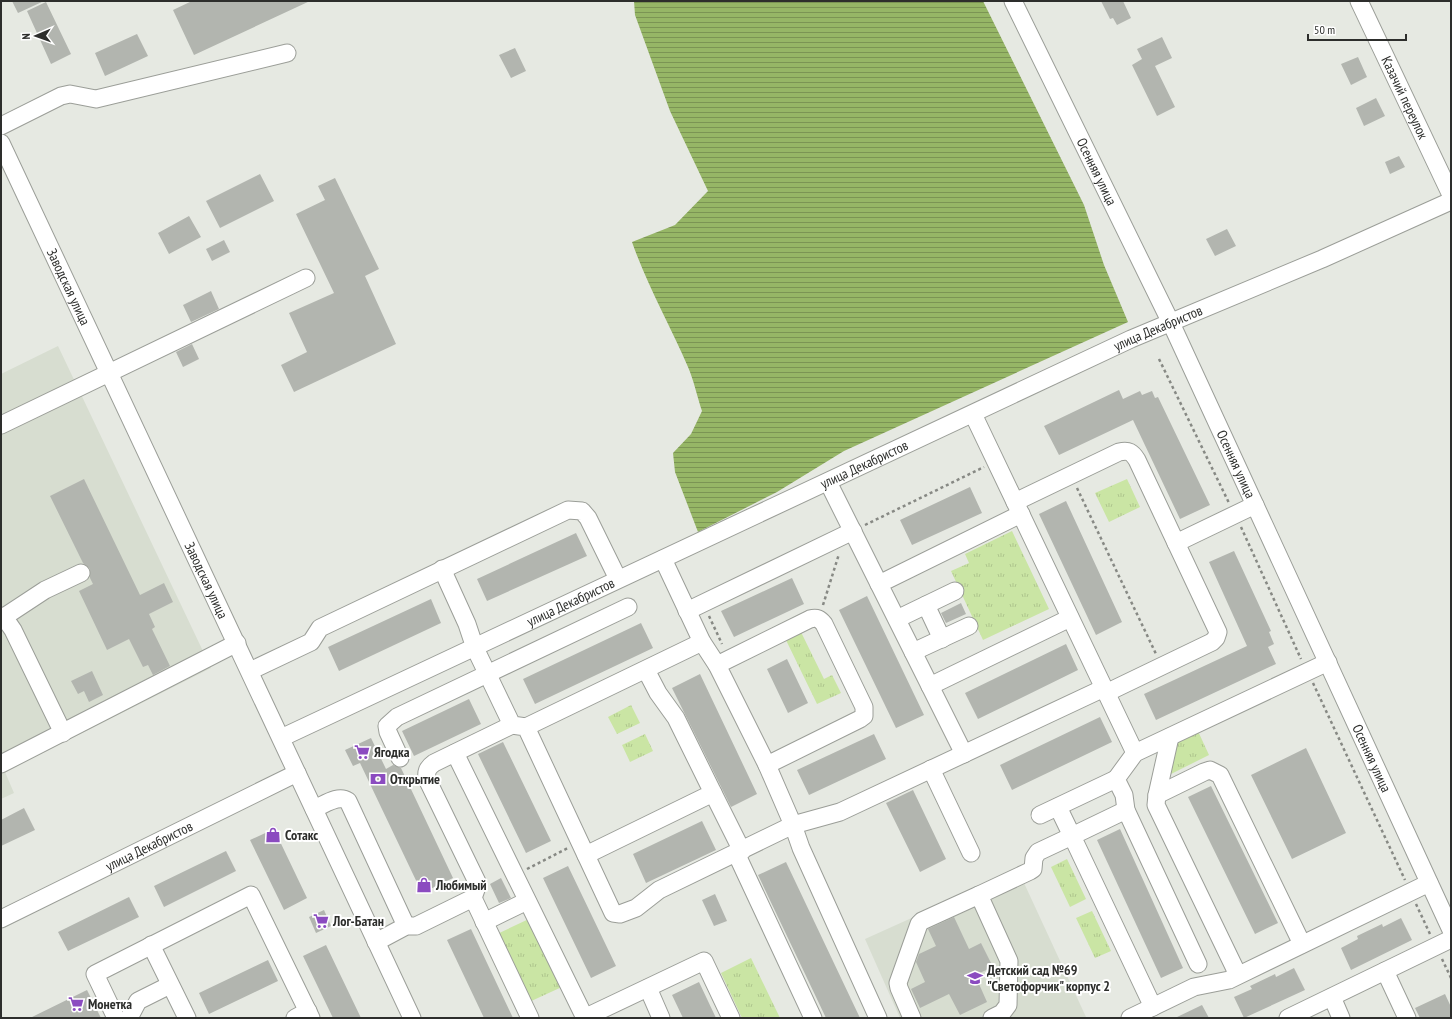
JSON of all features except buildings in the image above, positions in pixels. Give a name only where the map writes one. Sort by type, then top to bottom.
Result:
[{"type":"street","name":"Осенняя улица","points":[[1013,1],[1171,323],[1451,930]]},
{"type":"street","name":"Казачий переулок","points":[[1359,1],[1451,195]]},
{"type":"street","points":[[1,126],[61,96],[70,94],[96,99],[287,52]]},
{"type":"street","name":"Заводская улица","points":[[1,143],[110,372],[412,1018]]},
{"type":"street","name":"улица Декабристов","points":[[281,738],[1131,339],[1451,201]]},
{"type":"street","points":[[1,426],[306,278]]},
{"type":"street","points":[[973,414],[1135,753]]},
{"type":"street","points":[[442,568],[487,674],[519,726],[583,849],[613,913],[620,914],[636,908],[660,890],[793,825],[840,812],[964,754],[1162,667],[1212,642],[1216,638],[1218,632],[1133,453],[1127,450],[1071,475],[1018,508],[879,584]]},
{"type":"street","points":[[828,482],[849,533],[879,584],[964,754]]},
{"type":"street","points":[[1176,543],[1255,505]]},
{"type":"street","points":[[250,671],[311,642],[320,628],[442,568],[568,510],[582,512],[588,518],[618,579]]},
{"type":"street","points":[[687,611],[849,533]]},
{"type":"street","points":[[663,559],[702,642],[717,665],[767,765],[793,825],[801,848],[878,1018]]},
{"type":"street","points":[[63,733],[13,630],[2,616],[45,590],[81,573]]},
{"type":"street","points":[[897,619],[955,591]]},
{"type":"street","points":[[926,605],[942,639]]},
{"type":"street","points":[[400,758],[388,732],[388,726],[391,721],[628,606]]},
{"type":"street","points":[[717,665],[810,619],[815,618],[821,620],[824,624],[864,707],[864,716],[767,765]]},
{"type":"street","points":[[930,686],[1070,618]]},
{"type":"street","points":[[913,652],[969,626]]},
{"type":"street","points":[[376,942],[406,926],[416,926],[473,898],[478,884],[427,779],[426,773],[428,767],[455,753],[646,670],[702,642]]},
{"type":"street","points":[[1,764],[237,643]]},
{"type":"street","points":[[1040,815],[1116,779],[1135,753],[1328,662]]},
{"type":"street","points":[[646,670],[658,694],[676,718],[713,793],[813,1018]]},
{"type":"street","points":[[1170,737],[1156,795],[1156,806],[1238,975]]},
{"type":"street","points":[[455,753],[585,1018],[704,960],[732,1018]]},
{"type":"street","points":[[931,769],[971,853]]},
{"type":"street","points":[[1156,795],[1210,770],[1220,775],[1302,944]]},
{"type":"street","name":"улица Декабристов","points":[[1,919],[297,773]]},
{"type":"street","points":[[1116,779],[1124,795],[1126,810],[1198,964]]},
{"type":"street","points":[[583,849],[713,793]]},
{"type":"street","points":[[314,809],[339,798],[344,798],[348,801],[406,926]]},
{"type":"street","points":[[1058,806],[1154,1007]]},
{"type":"street","points":[[912,1018],[898,983],[919,924],[922,920],[1030,871],[1033,869],[1034,858],[1038,852],[1126,810]]},
{"type":"street","points":[[1130,1018],[1194,987],[1229,980],[1429,883]]},
{"type":"street","points":[[116,1018],[95,974],[251,895],[304,1016]]},
{"type":"street","points":[[980,895],[1009,961],[1008,1005],[1002,1013],[992,1018]]},
{"type":"street","points":[[473,898],[530,1018]]},
{"type":"street","points":[[484,922],[527,901]]},
{"type":"street","points":[[1288,1018],[1451,939]]},
{"type":"street","points":[[151,945],[187,1018]]},
{"type":"street","points":[[1385,971],[1407,1018]]},
{"type":"street","points":[[129,1018],[138,1001],[170,985]]},
{"type":"street","points":[[648,988],[661,1018]]},
{"type":"street","points":[[1332,997],[1341,1018]]},
{"type":"path","points":[[826,612],[823,605],[849,533],[995,462]]},
{"type":"path","points":[[1071,475],[1162,667]]},
{"type":"path","points":[[703,603],[723,645]]},
{"type":"path","points":[[816,608],[823,605]]},
{"type":"path","points":[[514,875],[583,849]]},
{"type":"shaded area","points":[[634,1],[983,1],[1084,205],[1104,265],[1128,322],[844,451],[777,492],[698,532],[675,472],[673,453],[691,434],[702,411],[688,367],[645,274],[632,242],[675,225],[708,191],[670,111],[635,15]]},
{"type":"shaded area","points":[[58,346],[211,668],[5,772],[14,793],[1,799],[1,374]]},
{"type":"shaded area","name":"Детский сад №69 \"Светофорчик\" корпус 2","points":[[1018,870],[1086,1017],[900,1018],[865,939]]},
{"type":"green space","points":[[1127,479],[1140,507],[1109,522],[1095,493]]},
{"type":"green space","points":[[1012,531],[1049,609],[983,640],[951,571],[969,563],[965,554]]},
{"type":"green space","points":[[800,630],[824,679],[832,675],[841,693],[817,704],[785,638]]},
{"type":"green space","points":[[631,705],[640,723],[617,734],[608,717]]},
{"type":"green space","points":[[1197,729],[1209,755],[1167,776],[1174,740]]},
{"type":"green space","points":[[645,734],[653,751],[630,762],[622,745]]},
{"type":"green space","points":[[1067,859],[1086,899],[1070,907],[1051,867]]},
{"type":"green space","points":[[1092,911],[1111,951],[1095,958],[1076,918]]},
{"type":"green space","points":[[531,918],[564,986],[527,1003],[495,935]]},
{"type":"green space","points":[[751,958],[780,1018],[742,1018],[721,973]]},
{"type":"place","name":"Ягодка","points":[[362,752]]},
{"type":"place","name":"Открытие","points":[[378,779]]},
{"type":"place","name":"Сотакс","points":[[273,835]]},
{"type":"place","name":"Любимый","points":[[424,885]]},
{"type":"place","name":"Лог-Батан","points":[[321,921]]},
{"type":"place","name":"Детский сад №69 \"Светофорчик\" корпус 2","points":[[975,978]]},
{"type":"place","name":"Монетка","points":[[76,1004]]}]
